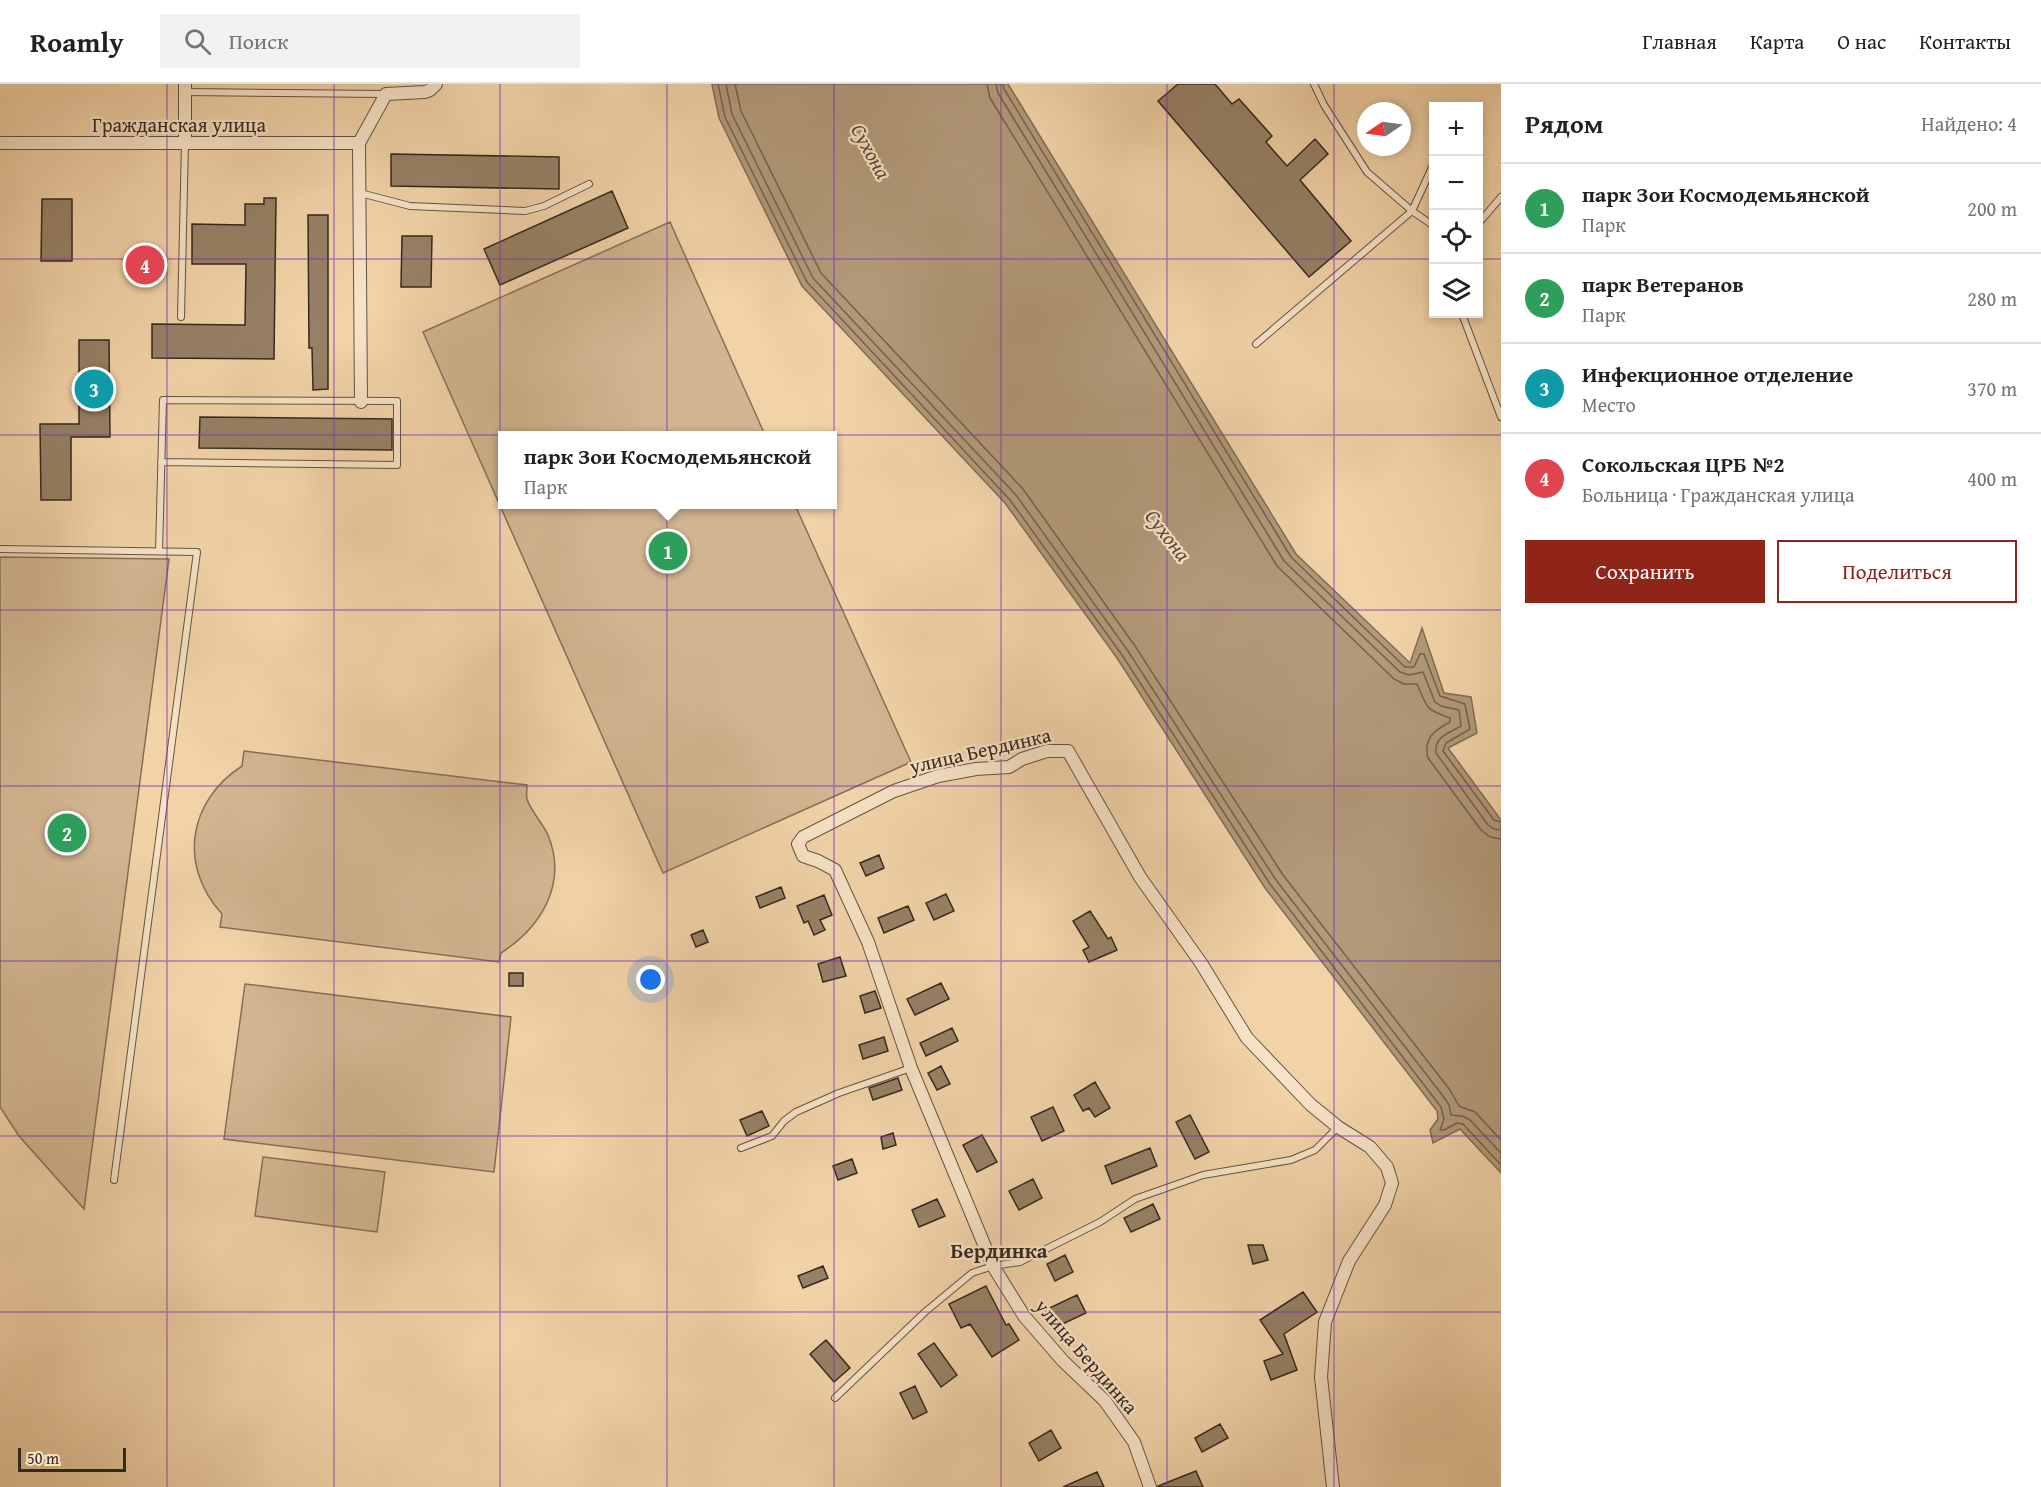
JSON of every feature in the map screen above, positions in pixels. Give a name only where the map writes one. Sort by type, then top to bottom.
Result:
[{"type":"street","points":[[360,402],[359,143],[386,94],[425,92],[436,84]]},
{"type":"street","points":[[185,88],[185,143]]},
{"type":"street","name":"Гражданская улица","points":[[0,143],[359,143]]},
{"type":"street","name":"улица Бердинка","points":[[1149,1487],[1134,1442],[1105,1401],[1063,1361],[1024,1316],[993,1266],[911,1068],[868,942],[835,870],[803,856],[798,844],[803,837],[894,791],[938,776],[1009,767],[1022,759],[1047,751],[1068,752],[1140,877],[1201,963],[1247,1038],[1311,1105],[1338,1127],[1370,1147],[1387,1167],[1392,1182],[1385,1205],[1348,1262],[1325,1322],[1321,1377],[1333,1487]]},
{"type":"lane","points":[[1314,84],[1324,105],[1367,172],[1412,212],[1429,223]]},
{"type":"lane","points":[[185,88],[386,94]]},
{"type":"lane","points":[[181,317],[185,143]]},
{"type":"lane","points":[[1256,344],[1412,212],[1429,174]]},
{"type":"lane","points":[[359,193],[410,206],[525,211],[544,206],[589,184]]},
{"type":"lane","points":[[1483,219],[1501,197]]},
{"type":"lane","points":[[1464,318],[1501,417]]},
{"type":"lane","points":[[159,551],[161,462],[163,400],[398,401],[397,465],[161,462]]},
{"type":"lane","points":[[0,549],[196,552],[114,1180]]},
{"type":"lane","points":[[741,1148],[772,1136],[784,1121],[796,1112],[839,1093],[911,1068]]},
{"type":"lane","points":[[835,1398],[933,1305],[972,1273],[993,1266],[1020,1262],[1100,1222],[1135,1199],[1203,1175],[1299,1157],[1315,1150],[1338,1127]]},
{"type":"shaded area","points":[[670,222],[763,431],[498,431],[498,501],[423,332]]},
{"type":"shaded area","points":[[502,509],[797,509],[911,762],[663,873]]},
{"type":"shaded area","points":[[0,557],[169,559],[84,1209],[19,1136],[0,1107]]},
{"type":"shaded area","points":[[244,751],[527,785],[528,803],[548,835],[553,853],[555,870],[547,903],[528,930],[501,953],[499,962],[220,927],[222,914],[208,895],[199,876],[195,855],[195,835],[200,816],[210,797],[224,780],[242,766]]},
{"type":"shaded area","points":[[245,984],[511,1017],[494,1172],[224,1139]]},
{"type":"shaded area","points":[[263,1157],[385,1172],[377,1232],[255,1216]]},
{"type":"water","name":"Сухона","points":[[712,84],[1008,84],[1296,554],[1410,663],[1422,628],[1444,693],[1471,697],[1477,733],[1448,748],[1501,820],[1501,1173],[1460,1129],[1433,1143],[1430,1130],[1438,1119],[1437,1111],[1265,888],[1117,658],[1005,503],[802,286],[719,118]]},
{"type":"building","points":[[1178,84],[1215,84],[1232,104],[1239,99],[1272,136],[1266,142],[1287,166],[1315,139],[1328,154],[1300,180],[1351,241],[1309,277],[1158,101]]},
{"type":"building","points":[[391,154],[559,157],[559,189],[391,186]]},
{"type":"building","points":[[612,191],[628,228],[500,285],[484,249]]},
{"type":"building","points":[[264,198],[276,198],[274,359],[152,358],[152,324],[245,325],[246,264],[192,264],[192,224],[245,225],[245,204],[264,204]]},
{"type":"building","points":[[42,199],[72,199],[72,261],[41,261]]},
{"type":"building","points":[[308,215],[328,215],[328,389],[313,390],[312,348],[309,348]]},
{"type":"building","points":[[402,236],[432,236],[431,287],[401,287]]},
{"type":"building","points":[[79,340],[109,340],[110,437],[71,437],[71,500],[41,500],[40,424],[79,424]]},
{"type":"building","points":[[200,417],[392,419],[392,450],[199,448]]},
{"type":"building","points":[[879,855],[884,868],[866,876],[860,863]]},
{"type":"building","points":[[781,887],[785,898],[760,908],[756,897]]},
{"type":"building","points":[[946,894],[954,911],[934,920],[926,903]]},
{"type":"building","points":[[824,895],[832,915],[820,920],[825,930],[814,935],[808,921],[804,923],[797,906]]},
{"type":"building","points":[[908,906],[914,920],[884,933],[878,918]]},
{"type":"building","points":[[1090,911],[1108,939],[1111,937],[1117,950],[1089,962],[1083,950],[1089,947],[1073,921]]},
{"type":"building","points":[[703,930],[708,942],[696,947],[691,935]]},
{"type":"building","points":[[840,957],[846,976],[823,982],[818,964]]},
{"type":"building","points":[[509,973],[523,973],[523,986],[509,986]]},
{"type":"building","points":[[941,983],[949,999],[915,1015],[907,999]]},
{"type":"building","points":[[875,991],[881,1008],[865,1013],[860,996]]},
{"type":"building","points":[[952,1028],[958,1041],[926,1056],[920,1043]]},
{"type":"building","points":[[884,1037],[888,1051],[863,1059],[859,1045]]},
{"type":"building","points":[[941,1066],[950,1084],[937,1090],[928,1073]]},
{"type":"building","points":[[898,1078],[902,1090],[873,1100],[869,1088]]},
{"type":"building","points":[[1095,1082],[1110,1108],[1095,1117],[1089,1108],[1083,1111],[1074,1095]]},
{"type":"building","points":[[1053,1107],[1064,1131],[1042,1141],[1031,1117]]},
{"type":"building","points":[[762,1111],[769,1126],[747,1136],[740,1120]]},
{"type":"building","points":[[1190,1115],[1209,1152],[1195,1159],[1176,1122]]},
{"type":"building","points":[[893,1133],[896,1145],[883,1149],[881,1137]]},
{"type":"building","points":[[982,1135],[997,1162],[977,1172],[963,1145]]},
{"type":"building","points":[[1150,1148],[1157,1166],[1112,1184],[1105,1166]]},
{"type":"building","points":[[852,1159],[857,1173],[838,1180],[833,1166]]},
{"type":"building","points":[[1033,1179],[1042,1198],[1019,1210],[1009,1191]]},
{"type":"building","points":[[937,1199],[945,1216],[919,1227],[912,1210]]},
{"type":"building","points":[[1153,1204],[1160,1219],[1131,1232],[1124,1218]]},
{"type":"building","points":[[1248,1245],[1263,1245],[1268,1260],[1253,1264]]},
{"type":"building","points":[[1065,1255],[1073,1272],[1055,1281],[1047,1264]]},
{"type":"building","points":[[823,1266],[828,1278],[803,1288],[798,1276]]},
{"type":"building","points":[[986,1286],[1006,1325],[1009,1324],[1019,1340],[992,1357],[970,1324],[961,1328],[949,1304]]},
{"type":"building","points":[[1303,1292],[1317,1312],[1284,1334],[1297,1370],[1271,1380],[1264,1361],[1283,1354],[1260,1320]]},
{"type":"building","points":[[1077,1295],[1086,1313],[1052,1329],[1043,1311]]},
{"type":"building","points":[[826,1340],[850,1368],[834,1382],[810,1354]]},
{"type":"building","points":[[934,1343],[957,1375],[941,1387],[918,1354]]},
{"type":"building","points":[[915,1386],[927,1412],[913,1419],[900,1393]]},
{"type":"building","points":[[1220,1424],[1228,1438],[1202,1452],[1195,1438]]},
{"type":"building","points":[[1051,1430],[1061,1448],[1039,1461],[1029,1443]]},
{"type":"building","points":[[1196,1471],[1203,1487],[1158,1487],[1158,1486]]},
{"type":"building","points":[[1097,1472],[1104,1487],[1063,1487]]},
{"type":"place","name":"Сокольская ЦРБ №2","points":[[145,265]]},
{"type":"place","name":"Инфекционное отделение","points":[[94,389]]},
{"type":"place","name":"парк Зои Космодемьянской","points":[[668,551]]},
{"type":"place","name":"парк Ветеранов","points":[[67,833]]},
{"type":"district","name":"Бердинка","points":[[999,1250]]}]
